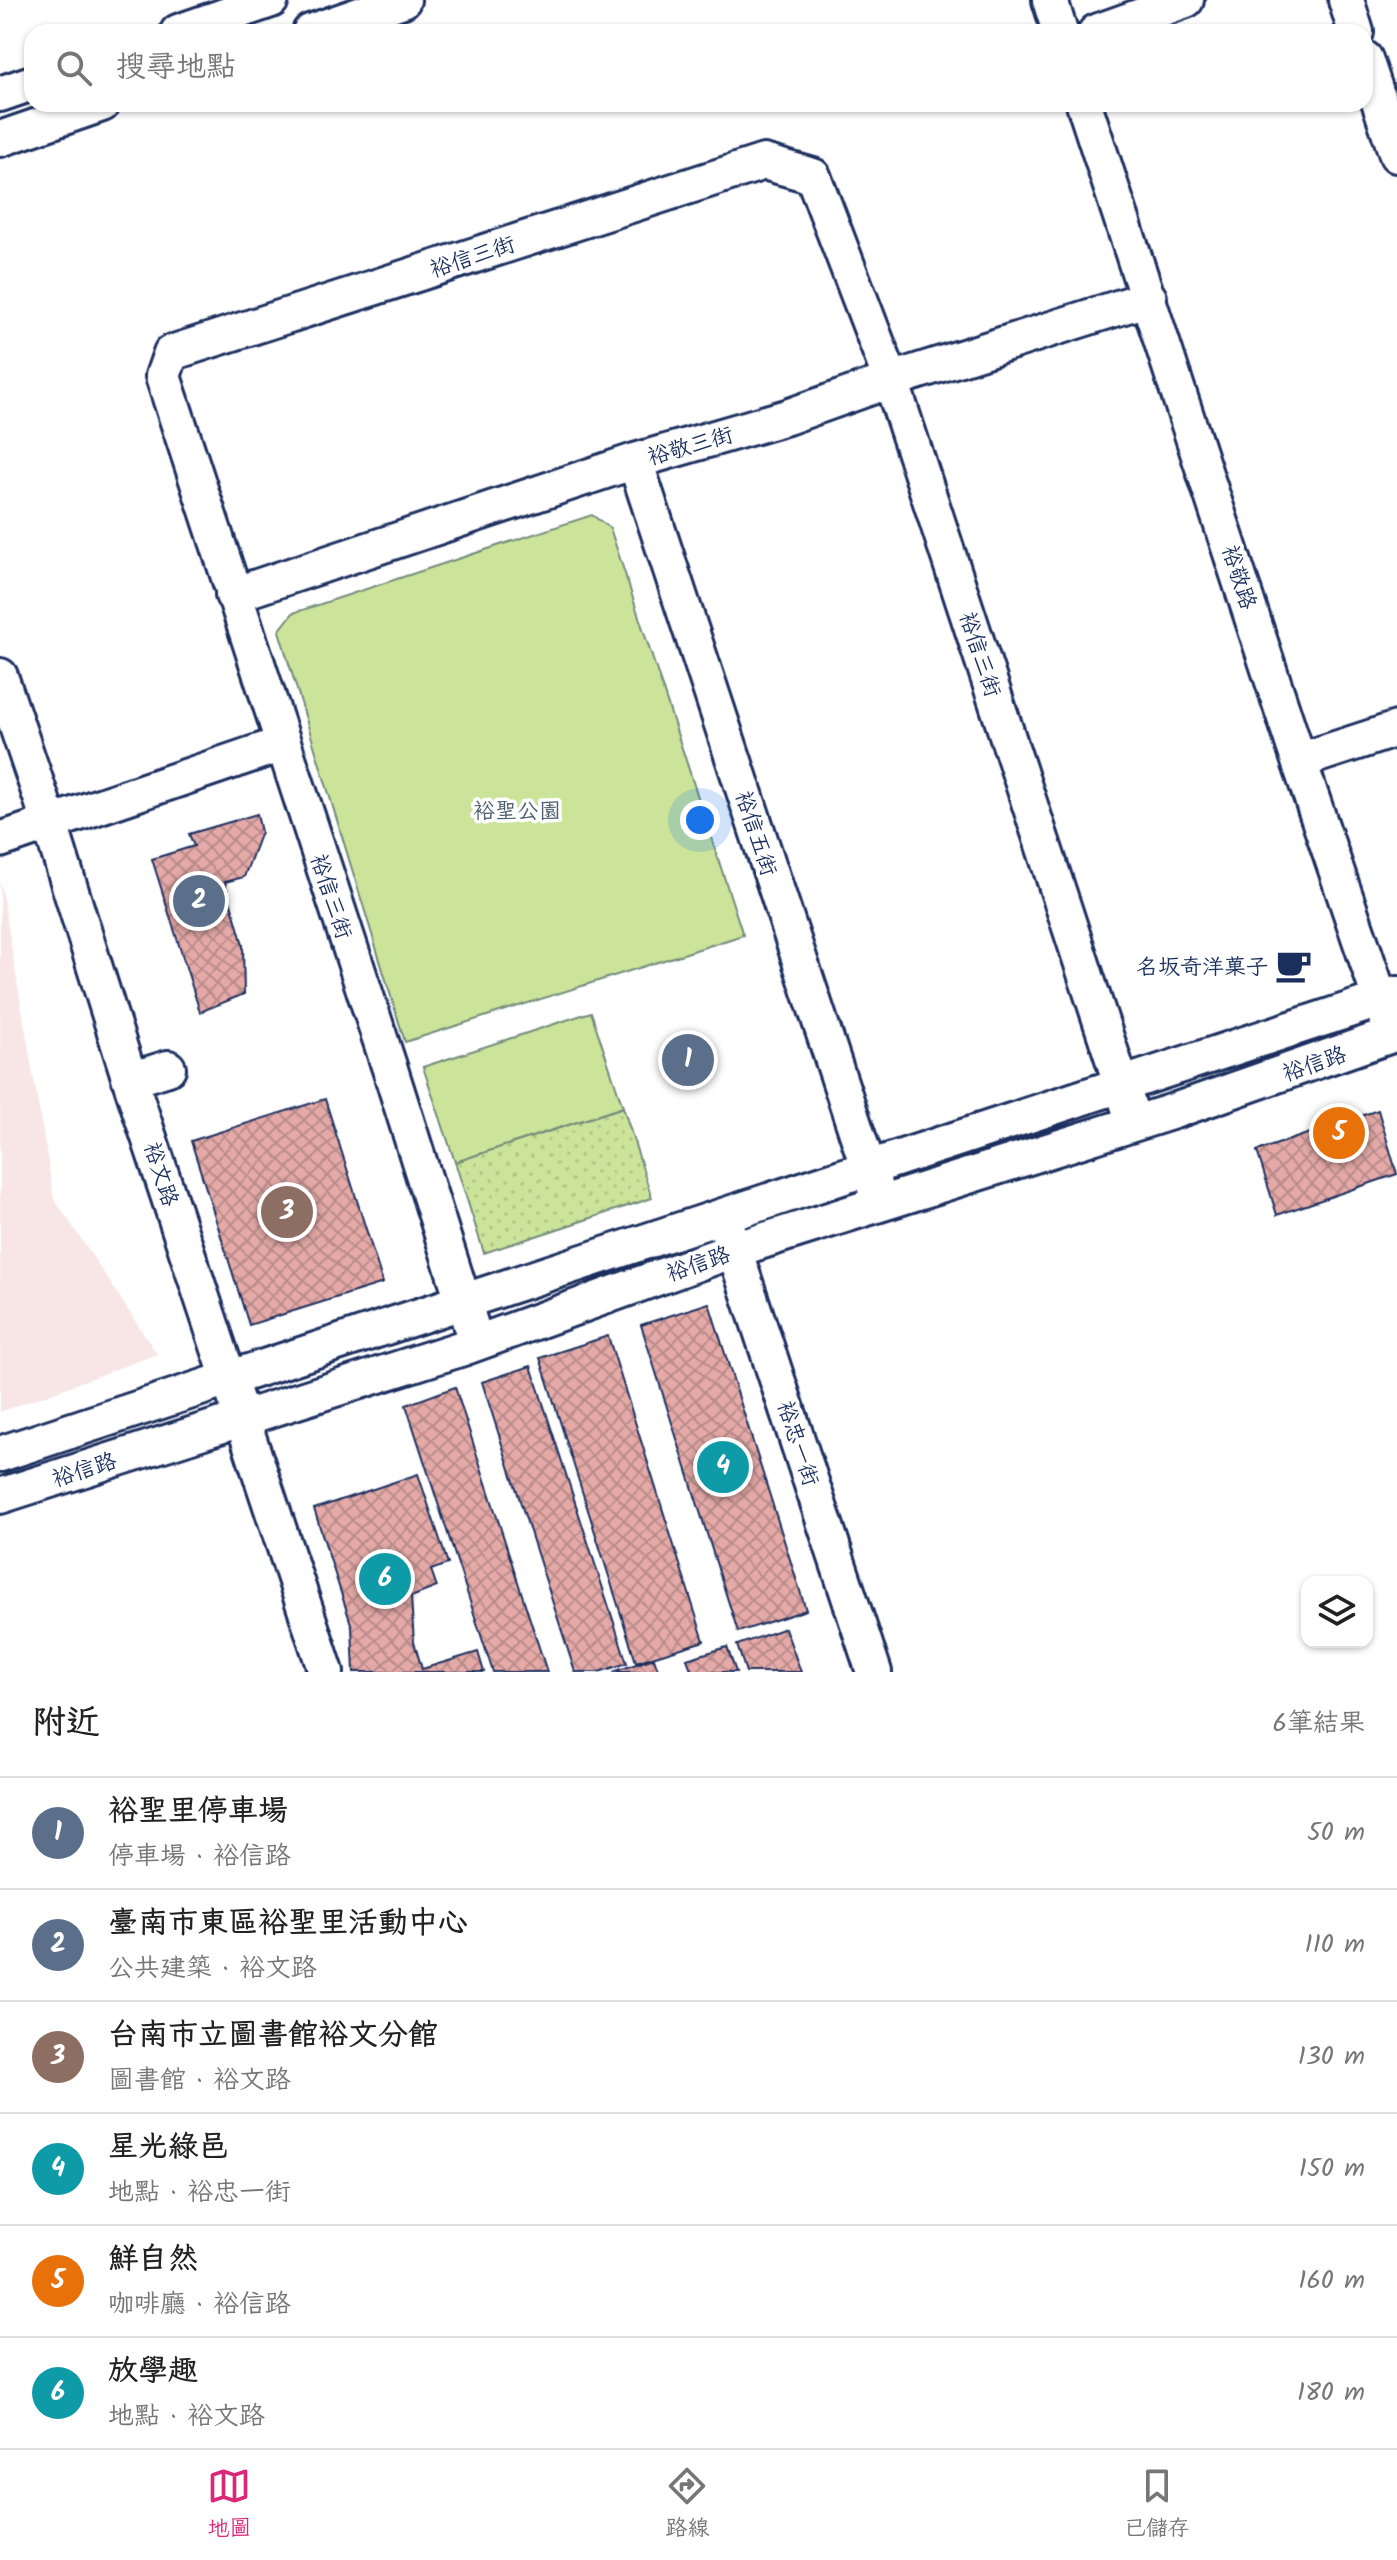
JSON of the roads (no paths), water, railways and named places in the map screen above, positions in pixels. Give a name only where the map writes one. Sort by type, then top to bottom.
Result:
[{"type":"street","points":[[201,24],[271,0]]},
{"type":"street","points":[[333,24],[403,0]]},
{"type":"street","points":[[1050,0],[1058,24]]},
{"type":"street","points":[[1118,24],[1186,0]]},
{"type":"street","points":[[1346,0],[1354,24]]},
{"type":"street","points":[[1373,83],[1397,155]]},
{"type":"street","points":[[0,94],[24,86]]},
{"type":"street","points":[[0,139],[79,112]]},
{"type":"street","name":"裕敬路","points":[[1087,112],[1299,761],[1388,997],[1395,1040]]},
{"type":"street","name":"裕信三街","points":[[476,1342],[163,376],[171,353],[764,162],[813,176],[891,380],[1134,1123]]},
{"type":"street","name":"裕敬三街","points":[[233,595],[635,461],[787,417],[891,380],[1149,298]]},
{"type":"street","name":"裕信五街","points":[[635,461],[879,1204]]},
{"type":"street","name":"裕文路","points":[[0,676],[326,1672]]},
{"type":"street","points":[[1299,761],[1397,729]]},
{"type":"street","points":[[0,840],[282,744]]},
{"type":"street","name":"裕信路","points":[[0,1454],[1388,997]]},
{"type":"street","name":"裕信路","points":[[0,1496],[476,1342],[734,1250],[1395,1040]]},
{"type":"street","points":[[130,1080],[168,1068]]},
{"type":"street","name":"裕忠一街","points":[[723,1215],[874,1672]]},
{"type":"place","name":"臺南市東區裕聖里活動中心","points":[[199,901]]},
{"type":"place","name":"名坂奇洋菓子","points":[[1294,966]]},
{"type":"place","name":"裕聖里停車場","points":[[688,1060]]},
{"type":"place","name":"鮮自然","points":[[1339,1133]]},
{"type":"place","name":"台南市立圖書館裕文分館","points":[[287,1212]]},
{"type":"place","name":"星光綠邑","points":[[723,1467]]},
{"type":"place","name":"放學趣","points":[[385,1579]]},
{"type":"park label","name":"裕聖公園","points":[[517,810]]}]
